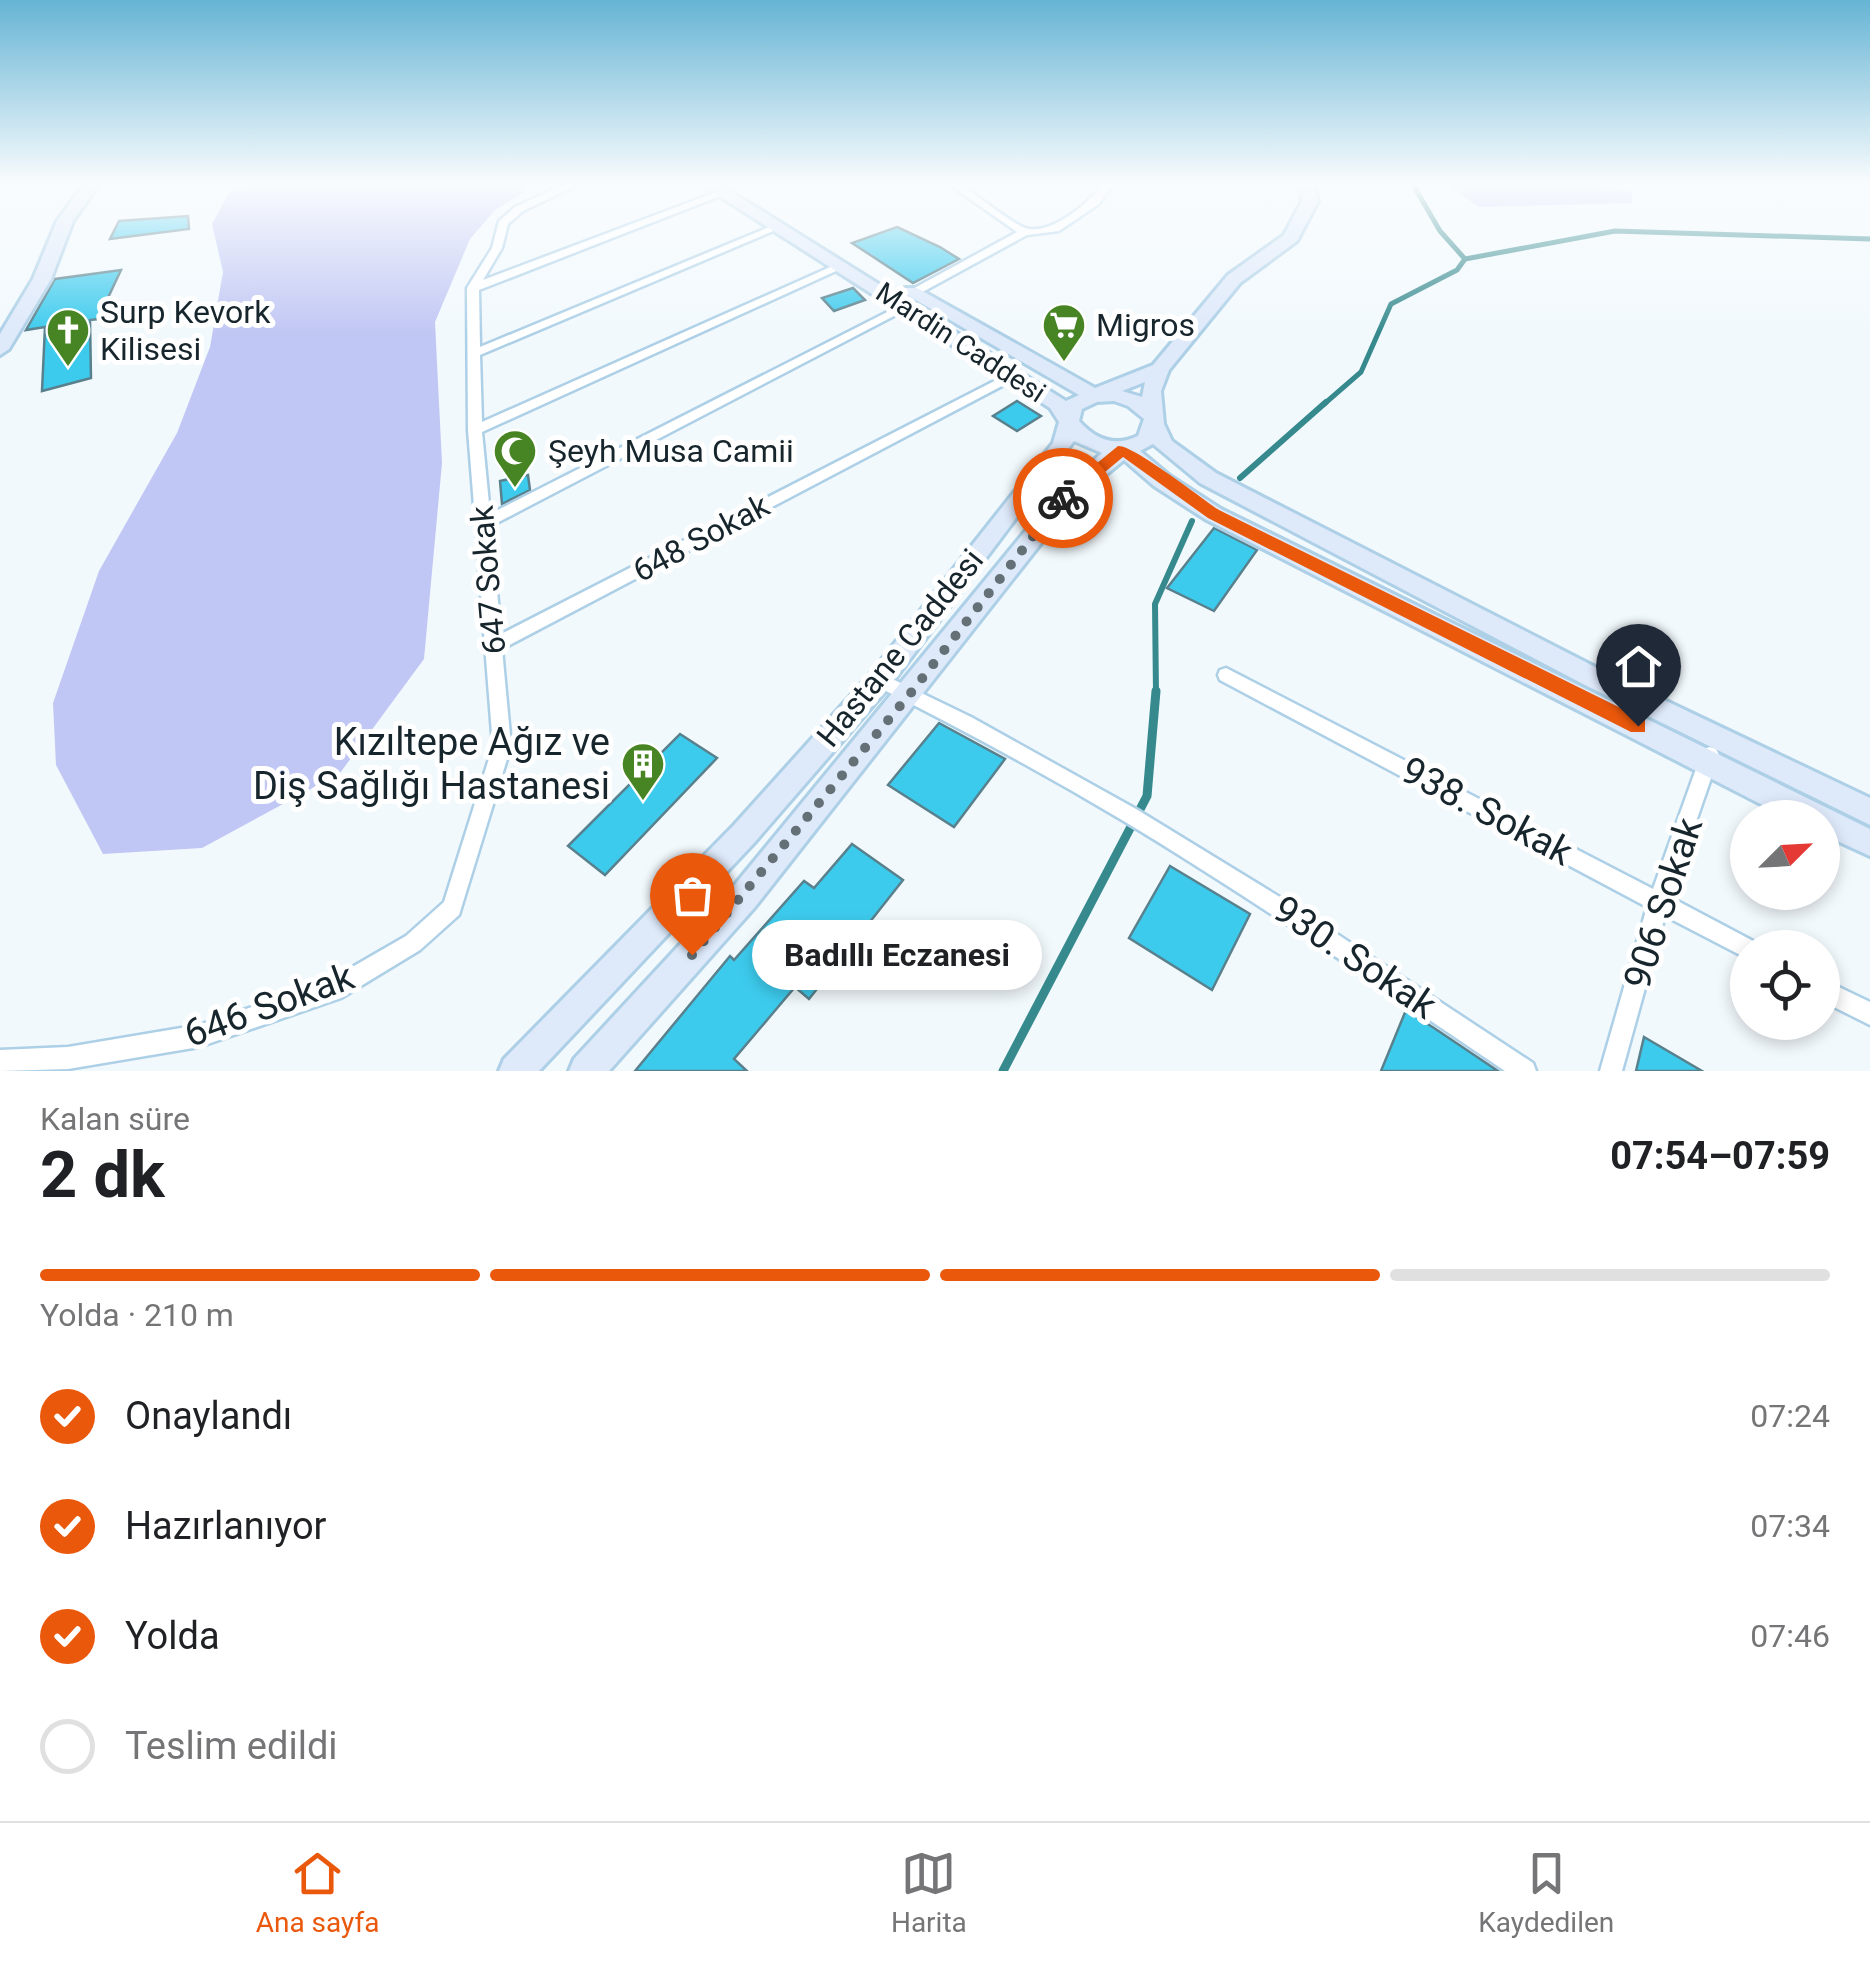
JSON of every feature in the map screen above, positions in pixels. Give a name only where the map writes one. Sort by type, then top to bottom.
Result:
[{"type":"main road","points":[[0,349],[42,279],[61,233]]},
{"type":"main road","name":"Mardin Caddesi","points":[[788,233],[841,266],[1094,395],[1122,396],[1153,420],[1164,445],[1208,478],[1870,812]]},
{"type":"main road","name":"Mardin Caddesi","points":[[797,233],[910,300],[1058,404],[1068,424]]},
{"type":"main road","points":[[1124,449],[1146,440],[1153,420],[1151,392],[1160,369],[1234,279],[1293,233]]},
{"type":"main road","points":[[1094,395],[1160,369]]},
{"type":"main road","name":"Mardin Caddesi","points":[[1068,424],[1073,406],[1094,395]]},
{"type":"main road","points":[[1068,424],[1084,441],[1124,449],[1162,481],[1214,514],[1782,800]]},
{"type":"main road","name":"Hastane Caddesi","points":[[516,1071],[744,834],[880,680],[1064,444],[1068,424]]},
{"type":"main road","name":"Hastane Caddesi","points":[[586,1071],[744,897],[1066,494],[1124,449]]},
{"type":"main road","points":[[1840,829],[1870,843]]},
{"type":"main road","points":[[744,834],[776,855]]},
{"type":"street","name":"647 Sokak","points":[[413,942],[452,908],[502,746],[482,524],[473,354],[473,288],[500,233]]},
{"type":"street","points":[[473,288],[608,233]]},
{"type":"street","points":[[473,354],[764,233]]},
{"type":"street","points":[[482,524],[910,300],[1022,233]]},
{"type":"street","points":[[476,430],[841,266]]},
{"type":"street","name":"648 Sokak","points":[[495,645],[1015,376]]},
{"type":"street","name":"938. Sokak","points":[[1226,676],[1730,939]]},
{"type":"street","name":"930. Sokak","points":[[880,680],[1050,764],[1102,801],[1184,844],[1524,1071]]},
{"type":"street","name":"906 Sokak","points":[[1611,1071],[1659,902],[1709,763],[1712,735]]},
{"type":"street","name":"646 Sokak","points":[[0,1061],[68,1058],[199,1036],[333,990],[413,942]]},
{"type":"street","points":[[1840,998],[1870,1014]]},
{"type":"shaded area","points":[[214,233],[475,233],[435,322],[442,463],[424,659],[340,773],[202,848],[103,854],[56,765],[53,703],[99,571],[177,433],[210,347],[223,272]]},
{"type":"building","points":[[113,233],[158,233],[110,239]]},
{"type":"building","points":[[880,233],[910,233],[959,259],[913,283],[852,243]]},
{"type":"building","points":[[121,270],[98,319],[90,320],[91,378],[42,391],[45,327],[26,330],[55,279]]},
{"type":"building","points":[[853,288],[865,300],[834,311],[822,298]]},
{"type":"building","points":[[1017,401],[1041,416],[1017,431],[993,416]]},
{"type":"building","name":"Şeyh Musa Camii","points":[[528,475],[530,490],[502,504],[500,481]]},
{"type":"building","points":[[1214,528],[1257,550],[1214,611],[1167,588]]},
{"type":"building","points":[[939,723],[1005,759],[954,827],[888,785]]},
{"type":"building","name":"Kızıltepe Ağız ve Diş Sağlığı Hastanesi","points":[[680,734],[717,758],[605,875],[568,846]]},
{"type":"building","points":[[852,844],[903,880],[809,999],[795,987],[734,1059],[747,1071],[635,1071],[730,956],[734,960],[804,881],[814,888]]},
{"type":"building","points":[[1170,866],[1250,914],[1212,990],[1129,938]]},
{"type":"building","points":[[1406,1010],[1434,1028],[1498,1071],[1381,1071]]},
{"type":"building","points":[[1644,1037],[1702,1071],[1636,1071]]},
{"type":"waterway","points":[[1442,233],[1465,259]]},
{"type":"waterway","points":[[1465,259],[1604,233]]},
{"type":"waterway","points":[[1678,233],[1870,239]]},
{"type":"waterway","points":[[1323,405],[1361,372],[1391,304],[1457,270],[1465,259]]},
{"type":"waterway","points":[[1240,478],[1326,402]]},
{"type":"waterway","points":[[1156,691],[1155,604],[1192,521]]},
{"type":"waterway","points":[[1003,1071],[1147,796],[1156,691]]},
{"type":"way so far","points":[[692,955],[910,694],[1063,498]]},
{"type":"place","name":"Migros","points":[[1064,363]]},
{"type":"place","name":"Surp Kevork Kilisesi","points":[[68,368]]},
{"type":"place","name":"Şeyh Musa Camii","points":[[515,489]]},
{"type":"place","name":"Kızıltepe Ağız ve Diş Sağlığı Hastanesi","points":[[643,802]]},
{"type":"place","name":"Badıllı Eczanesi","points":[[692,955]]},
{"type":"route","points":[[1063,498],[1124,449],[1162,481],[1214,514],[1638,726]]}]
